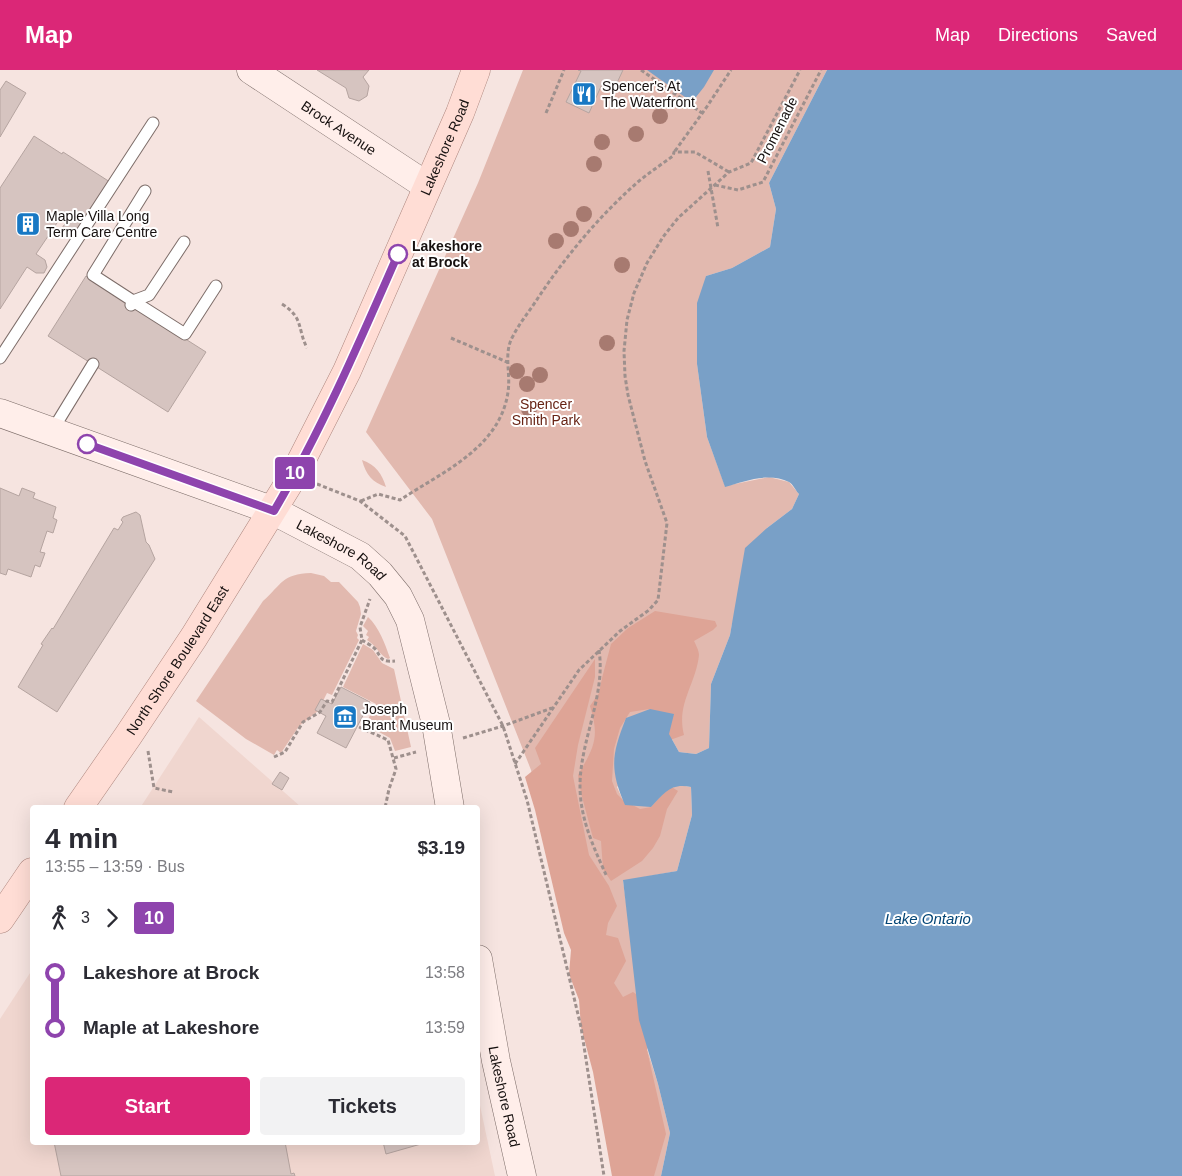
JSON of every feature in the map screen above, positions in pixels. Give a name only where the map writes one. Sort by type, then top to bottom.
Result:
[{"type":"main road","name":"Brock Avenue","points":[[251,70],[427,186]]},
{"type":"main road","name":"Lakeshore Road","points":[[449,805],[436,724],[420,657],[410,620],[398,596],[380,574],[360,556],[274,511],[347,371],[460,113],[476,70]]},
{"type":"main road","points":[[0,412],[274,511]]},
{"type":"main road","name":"North Shore Boulevard East","points":[[80,805],[194,637],[274,511]]},
{"type":"main road","points":[[0,918],[30,875]]},
{"type":"main road","name":"Lakeshore Road","points":[[480,970],[496,1061],[522,1176]]},
{"type":"lane","points":[[0,358],[153,124]]},
{"type":"lane","points":[[145,191],[93,275],[132,303],[185,334],[216,286]]},
{"type":"lane","points":[[132,303],[149,295],[184,242]]},
{"type":"lane","points":[[52,431],[92,364]]},
{"type":"path","points":[[546,113],[564,70]]},
{"type":"path","points":[[641,70],[702,113]]},
{"type":"path","points":[[360,501],[378,494],[400,500],[467,457],[485,442],[505,407],[509,390],[508,350],[512,337],[576,246],[640,180],[673,156],[731,70]]},
{"type":"path","points":[[516,764],[579,670],[620,631],[649,610],[658,600],[668,522],[645,461],[625,376],[627,320],[634,293],[647,264],[663,237],[678,218],[729,172],[751,163],[800,70]]},
{"type":"path","name":"Promenade","points":[[713,186],[738,190],[763,182],[821,70]]},
{"type":"path","points":[[674,152],[695,152],[729,172]]},
{"type":"path","points":[[708,171],[713,186],[718,228]]},
{"type":"path","points":[[282,304],[291,310],[299,320],[302,339],[307,348]]},
{"type":"path","points":[[451,338],[508,362]]},
{"type":"path","points":[[294,475],[360,501],[405,536],[503,726],[527,800],[581,1027],[604,1176]]},
{"type":"path","points":[[274,758],[284,752],[303,722],[320,712],[327,701],[332,702],[362,640],[360,627],[380,574]]},
{"type":"path","points":[[362,640],[374,647],[379,657],[385,661],[392,662],[420,657]]},
{"type":"path","points":[[599,650],[600,672],[580,785],[583,816],[596,854],[607,877]]},
{"type":"path","points":[[439,745],[503,726],[552,708]]},
{"type":"path","points":[[141,717],[151,761],[154,788],[173,792]]},
{"type":"path","points":[[359,727],[388,740],[396,764],[395,775],[389,789],[386,805]]},
{"type":"shaded area","points":[[655,611],[715,621],[717,626],[694,641],[699,655],[684,704],[682,724],[684,735],[670,740],[650,709],[630,712],[620,728],[614,749],[612,781],[617,794],[623,800],[640,809],[651,807],[670,786],[678,791],[667,809],[660,836],[653,848],[642,861],[611,881],[603,869],[601,841],[593,838],[578,775],[594,742],[595,726],[590,706],[599,693],[611,644],[628,628]]},
{"type":"shaded area","points":[[595,659],[595,677],[578,745],[573,776],[589,855],[609,886],[617,906],[608,923],[606,935],[618,938],[626,961],[614,983],[623,997],[633,992],[661,1011],[647,1050],[666,1134],[654,1176],[612,1176],[593,1072],[581,1027],[579,1000],[569,974],[571,950],[564,933],[535,810],[525,777],[541,764],[535,748]]},
{"type":"shaded area","points":[[199,717],[299,805],[142,805]]},
{"type":"shaded area","points":[[30,973],[30,1145],[480,1145],[480,1105],[495,1176],[0,1176],[0,1019]]},
{"type":"green space","name":"Spencer Smith Park","points":[[523,70],[827,70],[769,183],[776,209],[770,247],[732,268],[706,276],[697,364],[707,437],[725,486],[769,477],[789,482],[799,494],[792,509],[767,528],[732,624],[730,635],[711,684],[709,748],[696,754],[679,752],[669,734],[617,787],[625,805],[679,785],[691,787],[692,815],[677,871],[623,881],[647,1049],[670,1133],[661,1176],[617,1176],[592,1022],[531,770],[432,519],[366,432],[478,183]]},
{"type":"green space","points":[[362,460],[378,470],[386,487],[370,477],[365,470]]},
{"type":"green space","points":[[311,573],[324,576],[331,582],[339,582],[358,602],[361,614],[356,631],[359,640],[332,695],[327,693],[318,711],[299,726],[281,753],[277,750],[274,755],[246,739],[196,701],[263,601],[288,578],[294,575]]},
{"type":"green space","points":[[368,617],[384,642],[390,658],[385,658],[367,640],[369,637],[366,635],[368,631],[363,626]]},
{"type":"green space","points":[[363,644],[373,650],[382,663],[394,669],[411,747],[395,751],[390,738],[366,723],[376,704],[343,687]]},
{"type":"water","points":[[647,70],[714,70],[692,102]]},
{"type":"water","name":"Lake Ontario","points":[[827,70],[1182,70],[1182,1176],[661,1176],[670,1133],[639,1020],[623,880],[677,871],[692,815],[691,787],[678,786],[668,790],[651,807],[625,805],[616,781],[615,752],[626,718],[650,709],[674,714],[669,734],[679,752],[696,754],[709,748],[711,684],[730,635],[745,548],[792,509],[799,494],[789,482],[773,478],[757,478],[725,487],[707,437],[697,364],[697,303],[706,276],[732,268],[770,247],[776,209],[769,183]]},
{"type":"building","points":[[317,70],[369,70],[363,77],[369,86],[367,96],[359,101],[349,98],[346,88]]},
{"type":"building","name":"Spencer's At The Waterfront","points":[[578,70],[623,70],[616,85],[612,84],[611,86],[603,82],[589,113],[566,102],[581,71]]},
{"type":"building","points":[[6,81],[26,93],[0,137],[0,90]]},
{"type":"building","name":"Maple Villa Long Term Care Centre","points":[[34,136],[110,182],[74,236],[62,228],[67,221],[61,217],[36,254],[45,260],[47,267],[44,273],[36,273],[27,267],[0,309],[0,188]]},
{"type":"building","points":[[86,276],[206,352],[168,412],[48,336]]},
{"type":"building","points":[[0,488],[19,496],[22,488],[35,493],[33,498],[56,507],[53,518],[57,520],[53,533],[47,531],[40,552],[45,553],[40,567],[35,565],[31,577],[8,569],[6,575],[0,573]]},
{"type":"building","points":[[136,512],[140,515],[146,542],[155,559],[57,712],[18,687],[43,645],[41,644],[53,629],[114,528],[118,530],[123,522],[121,520],[123,517]]},
{"type":"building","points":[[341,687],[370,702],[346,748],[317,733],[326,716],[315,710],[321,699],[332,704]]},
{"type":"building","points":[[280,772],[289,778],[282,790],[272,784]]},
{"type":"building","points":[[55,1145],[286,1145],[291,1174],[294,1173],[295,1176],[61,1176]]},
{"type":"building","points":[[384,1145],[418,1145],[386,1154]]},
{"type":"bus line","name":"10","points":[[87,444],[274,511],[347,371],[398,254]]},
{"type":"place","name":"Spencer's At The Waterfront","points":[[584,94]]},
{"type":"place","name":"Maple Villa Long Term Care Centre","points":[[28,224]]},
{"type":"place","name":"Lakeshore at Brock","points":[[398,254]]},
{"type":"place","name":"Joseph Brant Museum","points":[[345,717]]}]
